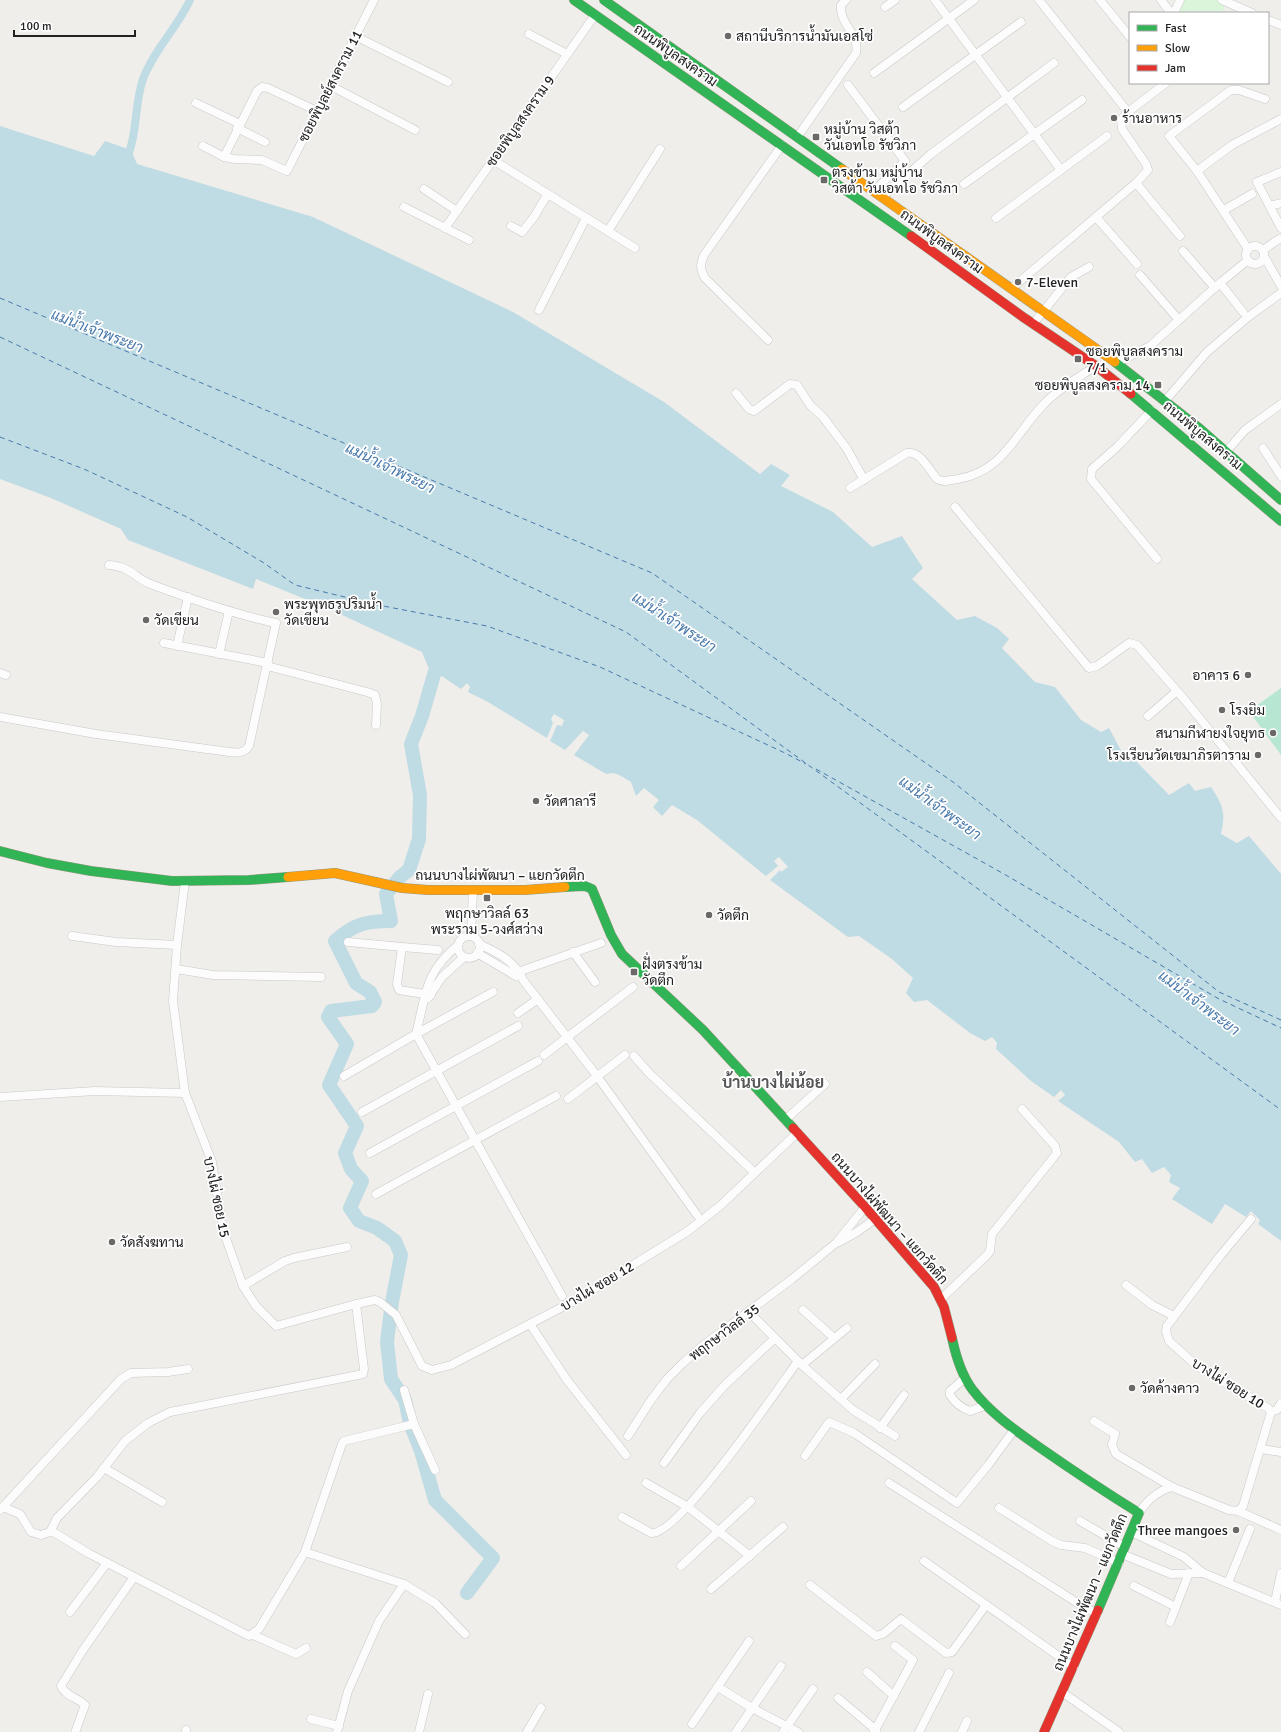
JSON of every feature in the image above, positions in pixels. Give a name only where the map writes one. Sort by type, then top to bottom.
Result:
[{"type":"main road","name":"ถนนพิบูลสงคราม","points":[[574,0],[629,40],[782,145],[1033,324],[1096,366],[1152,410],[1281,521]]},
{"type":"main road","name":"ถนนพิบูลสงคราม","points":[[606,1],[1117,363],[1165,401],[1280,498]]},
{"type":"main road","points":[[595,15],[606,1]]},
{"type":"main road","points":[[1058,340],[1068,328]]},
{"type":"main road","points":[[0,851],[91,871],[172,881],[185,881]]},
{"type":"main road","name":"ถนนบางไผ่พัฒนา – แยกวัดตึก","points":[[185,881],[249,880],[335,873],[402,888],[525,890],[585,886],[592,889],[611,935],[622,954],[688,1014],[865,1207],[934,1287],[941,1300],[953,1349],[965,1378],[987,1405],[1014,1430],[1139,1513],[1097,1614],[1044,1732]]},
{"type":"street","name":"ซอยพิบูลย์สงคราม 11","points":[[224,157],[262,160],[287,171],[332,86],[355,36],[374,0]]},
{"type":"street","points":[[798,136],[856,53],[858,46],[856,39],[841,15],[841,6],[846,0]]},
{"type":"street","points":[[885,7],[895,0]]},
{"type":"street","points":[[935,0],[1061,170]]},
{"type":"street","points":[[874,73],[974,0]]},
{"type":"street","points":[[1039,0],[1128,112]]},
{"type":"street","points":[[1100,0],[1129,36]]},
{"type":"street","points":[[1161,0],[1170,12]]},
{"type":"street","points":[[1174,12],[1180,0]]},
{"type":"street","points":[[1222,0],[1250,12]]},
{"type":"street","name":"ซอยพิบูลสงคราม 9","points":[[445,228],[595,15]]},
{"type":"street","points":[[1269,20],[1281,25]]},
{"type":"street","points":[[903,107],[975,54],[1022,22]]},
{"type":"street","points":[[529,34],[567,54]]},
{"type":"street","points":[[355,36],[448,82]]},
{"type":"street","points":[[878,194],[1054,63]]},
{"type":"street","points":[[1012,288],[1136,183],[1148,170],[1122,129],[1121,120],[1128,112],[1165,84]]},
{"type":"street","points":[[848,85],[905,161],[878,194]]},
{"type":"street","points":[[332,86],[415,130]]},
{"type":"street","points":[[203,146],[224,157],[257,91],[262,87],[268,88],[317,112]]},
{"type":"street","points":[[1265,99],[1239,90],[1231,90],[1168,136],[1197,171],[1224,210],[1248,249],[1246,253],[1248,260],[1256,264],[1262,261],[1264,253],[1279,239]]},
{"type":"street","points":[[964,184],[1082,100]]},
{"type":"street","points":[[196,103],[265,142]]},
{"type":"street","points":[[1197,171],[1232,145],[1281,119]]},
{"type":"street","points":[[996,218],[1107,136]]},
{"type":"street","points":[[768,340],[705,278],[701,270],[701,264],[704,255],[782,145]]},
{"type":"street","points":[[608,231],[660,149]]},
{"type":"street","points":[[493,160],[635,248]]},
{"type":"street","points":[[1281,172],[1257,182],[1281,228]]},
{"type":"street","points":[[1136,183],[1180,236]]},
{"type":"street","points":[[424,189],[457,211]]},
{"type":"street","points":[[511,226],[522,232],[534,217],[547,194]]},
{"type":"street","points":[[1224,210],[1252,194]]},
{"type":"street","points":[[1270,206],[1281,203]]},
{"type":"street","points":[[404,207],[469,240]]},
{"type":"street","points":[[1096,217],[1137,264]]},
{"type":"street","points":[[539,310],[586,218]]},
{"type":"street","points":[[1248,249],[1255,246],[1264,253],[1281,286]]},
{"type":"street","points":[[1183,251],[1243,312]]},
{"type":"street","points":[[1117,363],[1150,346],[1217,285],[1248,260]]},
{"type":"street","points":[[1033,324],[1073,275],[1088,267]]},
{"type":"street","points":[[1140,276],[1179,320]]},
{"type":"street","points":[[1165,401],[1207,352],[1248,317],[1281,292]]},
{"type":"street","points":[[850,488],[907,453],[912,452],[917,454],[941,482],[978,474],[998,460],[1047,401],[1096,366]]},
{"type":"street","points":[[736,393],[748,409],[754,411],[790,384],[797,385],[810,405],[823,417],[847,449],[864,480]]},
{"type":"street","points":[[1226,452],[1245,430],[1281,404]]},
{"type":"street","points":[[1152,410],[1117,447],[1092,469],[1090,475],[1091,479],[1157,558]]},
{"type":"street","points":[[1262,448],[1281,476]]},
{"type":"street","points":[[955,507],[1089,668],[1097,666],[1129,643],[1134,643],[1177,691],[1281,818]]},
{"type":"street","points":[[0,717],[96,734],[240,753],[247,750],[250,746],[276,623],[229,611],[188,597],[151,584],[122,566],[109,565]]},
{"type":"street","points":[[177,646],[188,597]]},
{"type":"street","points":[[219,654],[229,611]]},
{"type":"street","points":[[164,642],[267,665],[368,692],[375,695],[377,704],[376,725]]},
{"type":"street","points":[[1148,716],[1177,691]]},
{"type":"street","name":"บางไผ่ ซอย 15","points":[[185,881],[177,945],[174,1013],[185,1093],[212,1162],[223,1230],[243,1286],[256,1306],[276,1326],[369,1300],[380,1302],[396,1315]]},
{"type":"street","points":[[473,890],[471,936],[479,944],[501,954],[523,980],[597,1076],[698,1215]]},
{"type":"street","points":[[72,936],[116,942],[177,945]]},
{"type":"street","points":[[471,936],[463,938],[432,974],[416,1034],[455,1107],[562,1296]]},
{"type":"street","points":[[348,942],[438,950]]},
{"type":"street","points":[[477,954],[515,972],[601,943]]},
{"type":"street","points":[[477,954],[479,944]]},
{"type":"street","points":[[458,945],[458,950],[464,957],[469,958],[477,954]]},
{"type":"street","points":[[402,947],[398,988],[403,992],[427,995]]},
{"type":"street","points":[[573,952],[595,982]]},
{"type":"street","points":[[427,995],[442,976],[464,957]]},
{"type":"street","points":[[176,969],[213,975],[321,977]]},
{"type":"street","points":[[370,1153],[541,1058],[633,987]]},
{"type":"street","points":[[344,1076],[416,1034],[494,992]]},
{"type":"street","points":[[518,1013],[538,999]]},
{"type":"street","points":[[362,1112],[518,1026]]},
{"type":"street","points":[[568,1099],[625,1055]]},
{"type":"street","points":[[634,1056],[649,1073],[755,1173]]},
{"type":"street","points":[[785,1120],[826,1084]]},
{"type":"street","points":[[0,1097],[95,1091],[185,1093]]},
{"type":"street","points":[[376,1194],[556,1096]]},
{"type":"street","points":[[941,1300],[987,1255],[990,1251],[992,1234],[1057,1153],[1055,1146],[1022,1109]]},
{"type":"street","name":"บางไผ่ ซอย 12","points":[[396,1315],[422,1366],[432,1370],[451,1364],[576,1300],[688,1231],[721,1204],[797,1133]]},
{"type":"street","name":"พฤกษาวิลล์ 35","points":[[836,1243],[865,1207]]},
{"type":"street","name":"พฤกษาวิลล์ 35","points":[[628,1436],[667,1379],[701,1347],[749,1312],[836,1243],[857,1232],[875,1219]]},
{"type":"street","name":"บางไผ่ ซอย 10","points":[[1238,1511],[1243,1506],[1261,1449],[1278,1410],[1268,1408],[1197,1366],[1172,1344],[1166,1331],[1167,1326],[1174,1316],[1220,1256],[1251,1219]]},
{"type":"street","points":[[243,1286],[289,1259],[347,1248]]},
{"type":"street","points":[[1126,1285],[1152,1305],[1174,1316]]},
{"type":"street","points":[[188,1368],[168,1372],[131,1374],[122,1379],[1,1508],[20,1514],[31,1532],[41,1535],[50,1532],[57,1518],[104,1468],[125,1441],[148,1423],[170,1412],[363,1374],[364,1368],[356,1304]]},
{"type":"street","points":[[803,1310],[834,1338]]},
{"type":"street","points":[[749,1312],[800,1363],[841,1399],[864,1418],[895,1436]]},
{"type":"street","points":[[530,1324],[567,1380],[626,1455]]},
{"type":"street","points":[[622,1517],[655,1534],[666,1528],[688,1507],[720,1469],[800,1363],[848,1328]]},
{"type":"street","points":[[664,1462],[700,1413],[724,1386],[775,1338]]},
{"type":"street","points":[[841,1399],[875,1364]]},
{"type":"street","points":[[965,1378],[950,1391],[950,1396],[964,1409],[970,1411],[987,1405]]},
{"type":"street","points":[[404,1390],[410,1425],[434,1470]]},
{"type":"street","points":[[880,1428],[904,1395]]},
{"type":"street","points":[[1094,1421],[1115,1434],[1112,1445],[1116,1454],[1172,1487],[1229,1510],[1238,1511],[1281,1530]]},
{"type":"street","points":[[805,1456],[829,1422],[854,1433],[957,1503],[989,1464],[1014,1430]]},
{"type":"street","points":[[252,1635],[259,1629],[306,1552],[342,1444],[351,1439],[410,1425]]},
{"type":"street","points":[[1261,1449],[1281,1452]]},
{"type":"street","points":[[104,1468],[162,1502]]},
{"type":"street","points":[[646,1483],[688,1507],[750,1556]]},
{"type":"street","points":[[889,1484],[1097,1614]]},
{"type":"street","points":[[1139,1513],[1146,1502],[1155,1495],[1172,1487]]},
{"type":"street","points":[[681,1566],[751,1501]]},
{"type":"street","points":[[999,1508],[1057,1543],[1122,1554],[1171,1574],[1203,1573]]},
{"type":"street","points":[[1080,1521],[1122,1554]]},
{"type":"street","points":[[712,1590],[784,1527]]},
{"type":"street","points":[[1228,1583],[1250,1529]]},
{"type":"street","points":[[50,1532],[245,1635],[252,1635],[296,1654],[306,1648]]},
{"type":"street","points":[[1131,1532],[1184,1557],[1203,1573],[1278,1604],[1281,1572]]},
{"type":"street","points":[[306,1552],[404,1584],[435,1603],[465,1634]]},
{"type":"street","points":[[924,1561],[1074,1667]]},
{"type":"street","points":[[70,1612],[107,1563]]},
{"type":"street","points":[[1170,1622],[1189,1573]]},
{"type":"street","points":[[76,1730],[85,1705],[73,1698],[61,1686],[83,1650],[134,1577]]},
{"type":"street","points":[[311,1719],[338,1729],[348,1691],[379,1621],[404,1584]]},
{"type":"street","points":[[810,1585],[876,1636],[883,1634],[898,1619],[903,1619],[946,1653],[952,1652],[986,1605]]},
{"type":"street","points":[[1134,1586],[1176,1607]]},
{"type":"street","points":[[692,1724],[749,1642]]},
{"type":"street","points":[[838,1698],[875,1731],[914,1656],[895,1646]]},
{"type":"street","points":[[736,1732],[781,1666]]},
{"type":"street","points":[[867,1672],[894,1696]]},
{"type":"street","points":[[919,1732],[949,1673]]},
{"type":"street","points":[[718,1687],[785,1730],[798,1732]]},
{"type":"street","points":[[785,1730],[813,1689]]},
{"type":"street","points":[[1062,1692],[1119,1732]]},
{"type":"street","points":[[419,1732],[428,1694]]},
{"type":"street","points":[[527,1732],[542,1708]]},
{"type":"street","points":[[962,1732],[967,1721]]},
{"type":"green space","points":[[1182,0],[1227,1],[1222,12],[1176,12]]},
{"type":"green space","name":"สนามกีฬายงใจยุทธ","points":[[1281,688],[1281,755],[1249,711]]},
{"type":"water","name":"แม่น้ำเจ้าพระยา","points":[[0,126],[94,156],[105,141],[131,150],[137,164],[313,217],[513,312],[664,402],[760,474],[771,464],[790,475],[781,486],[833,512],[872,547],[902,536],[923,568],[912,579],[957,620],[975,616],[997,628],[1009,639],[1002,648],[1035,682],[1055,687],[1081,720],[1101,732],[1109,728],[1124,756],[1133,758],[1169,795],[1189,783],[1195,791],[1211,787],[1221,804],[1223,820],[1221,834],[1237,843],[1249,836],[1281,874],[1281,1241],[1258,1224],[1260,1220],[1251,1211],[1246,1217],[1225,1204],[1212,1224],[1172,1199],[1180,1188],[1169,1182],[1171,1175],[1164,1167],[1152,1173],[1142,1159],[1135,1162],[1119,1142],[1058,1101],[1065,1095],[1061,1090],[1054,1097],[1031,1081],[996,1049],[997,1043],[992,1037],[985,1041],[970,1033],[927,1000],[914,1002],[906,993],[913,978],[892,959],[859,936],[848,937],[770,880],[780,870],[781,872],[788,867],[779,857],[774,861],[778,866],[766,876],[697,820],[672,805],[662,816],[653,807],[659,800],[644,788],[636,796],[631,782],[614,773],[606,774],[574,755],[589,735],[583,731],[565,750],[550,741],[557,725],[562,726],[564,720],[554,714],[551,719],[553,723],[547,738],[488,702],[468,692],[470,687],[467,683],[461,689],[428,667],[422,652],[327,608],[256,579],[253,589],[128,540],[121,529],[51,498],[0,479]]},
{"type":"waterway","points":[[126,160],[130,150],[138,99],[143,79],[153,58],[179,20],[190,0]]},
{"type":"waterway","points":[[444,654],[435,671],[422,716],[411,744],[420,795],[419,839],[409,870],[400,877],[386,894],[391,921],[367,923],[354,927],[335,941],[356,983],[370,992],[375,1002],[372,1006],[331,1011],[328,1017],[347,1044],[329,1085],[357,1126],[345,1153],[351,1169],[362,1181],[350,1208],[359,1221],[377,1228],[395,1241],[401,1255],[392,1302],[387,1342],[391,1379],[405,1400],[410,1423],[421,1451],[435,1500],[493,1558],[467,1593]]},
{"type":"ferry route","points":[[0,298],[652,573],[953,782],[1219,992],[1281,1020]]},
{"type":"ferry route","points":[[0,337],[626,632],[1281,1110]]},
{"type":"ferry route","points":[[0,437],[84,469],[187,517],[264,563],[295,585],[378,605],[487,626],[600,667],[806,764]]},
{"type":"ferry route","points":[[816,769],[1004,874],[1219,999],[1281,1028]]},
{"type":"traffic: fast","points":[[574,0],[911,236]]},
{"type":"traffic: fast","points":[[604,0],[842,169]]},
{"type":"traffic: fast","points":[[1115,362],[1199,428],[1281,500]]},
{"type":"traffic: fast","points":[[1131,394],[1281,521]]},
{"type":"traffic: fast","points":[[0,851],[47,863],[91,871],[172,881],[249,880],[288,877]]},
{"type":"traffic: fast","points":[[565,887],[585,886],[592,889],[611,935],[622,954],[703,1030],[793,1128]]},
{"type":"traffic: fast","points":[[952,1338],[959,1365],[968,1383],[987,1406],[1012,1428],[1051,1456],[1139,1513],[1098,1610]]},
{"type":"traffic: slow","points":[[842,169],[1115,362]]},
{"type":"traffic: slow","points":[[288,877],[335,873],[402,888],[428,890],[525,890],[565,887]]},
{"type":"traffic: jam","points":[[911,236],[1023,317],[1096,366],[1131,394]]},
{"type":"traffic: jam","points":[[793,1128],[865,1207],[934,1287],[944,1307],[952,1338]]},
{"type":"traffic: jam","points":[[1044,1732],[1098,1610]]},
{"type":"place","name":"สถานีบริการน้ำมันเอสโซ่","points":[[728,36]]},
{"type":"place","name":"ร้านอาหาร","points":[[1114,118]]},
{"type":"place","name":"หมู่บ้าน วิสต้า วันเอทโอ รัชวิภา","points":[[816,137]]},
{"type":"place","name":"ตรงข้าม หมู่บ้าน วิสต้า วันเอทโอ รัชวิภา","points":[[824,180]]},
{"type":"place","name":"7-Eleven","points":[[1018,282]]},
{"type":"place","name":"ซอยพิบูลสงคราม 7/1","points":[[1078,359]]},
{"type":"place","name":"ซอยพิบูลสงคราม 14","points":[[1158,385]]},
{"type":"place","name":"พระพุทธรูปริมน้ำ วัดเขียน","points":[[276,612]]},
{"type":"place","name":"วัดเขียน","points":[[146,620]]},
{"type":"place","name":"อาคาร 6","points":[[1248,675]]},
{"type":"place","name":"โรงยิม","points":[[1222,710]]},
{"type":"place","name":"สนามกีฬายงใจยุทธ","points":[[1273,733]]},
{"type":"place","name":"โรงเรียนวัดเขมาภิรตาราม","points":[[1258,755]]},
{"type":"place","name":"วัดศาลารี","points":[[536,801]]},
{"type":"place","name":"พฤกษาวิลล์ 63 พระราม 5-วงศ์สว่าง","points":[[487,898]]},
{"type":"place","name":"วัดตึก","points":[[709,915]]},
{"type":"place","name":"ฝั่งตรงข้าม วัดตึก","points":[[634,972]]},
{"type":"place","name":"วัดสังฆทาน","points":[[112,1242]]},
{"type":"place","name":"วัดค้างคาว","points":[[1132,1388]]},
{"type":"place","name":"Three mangoes","points":[[1236,1530]]},
{"type":"district","name":"บ้านบางไผ่น้อย","points":[[773,1082]]}]
